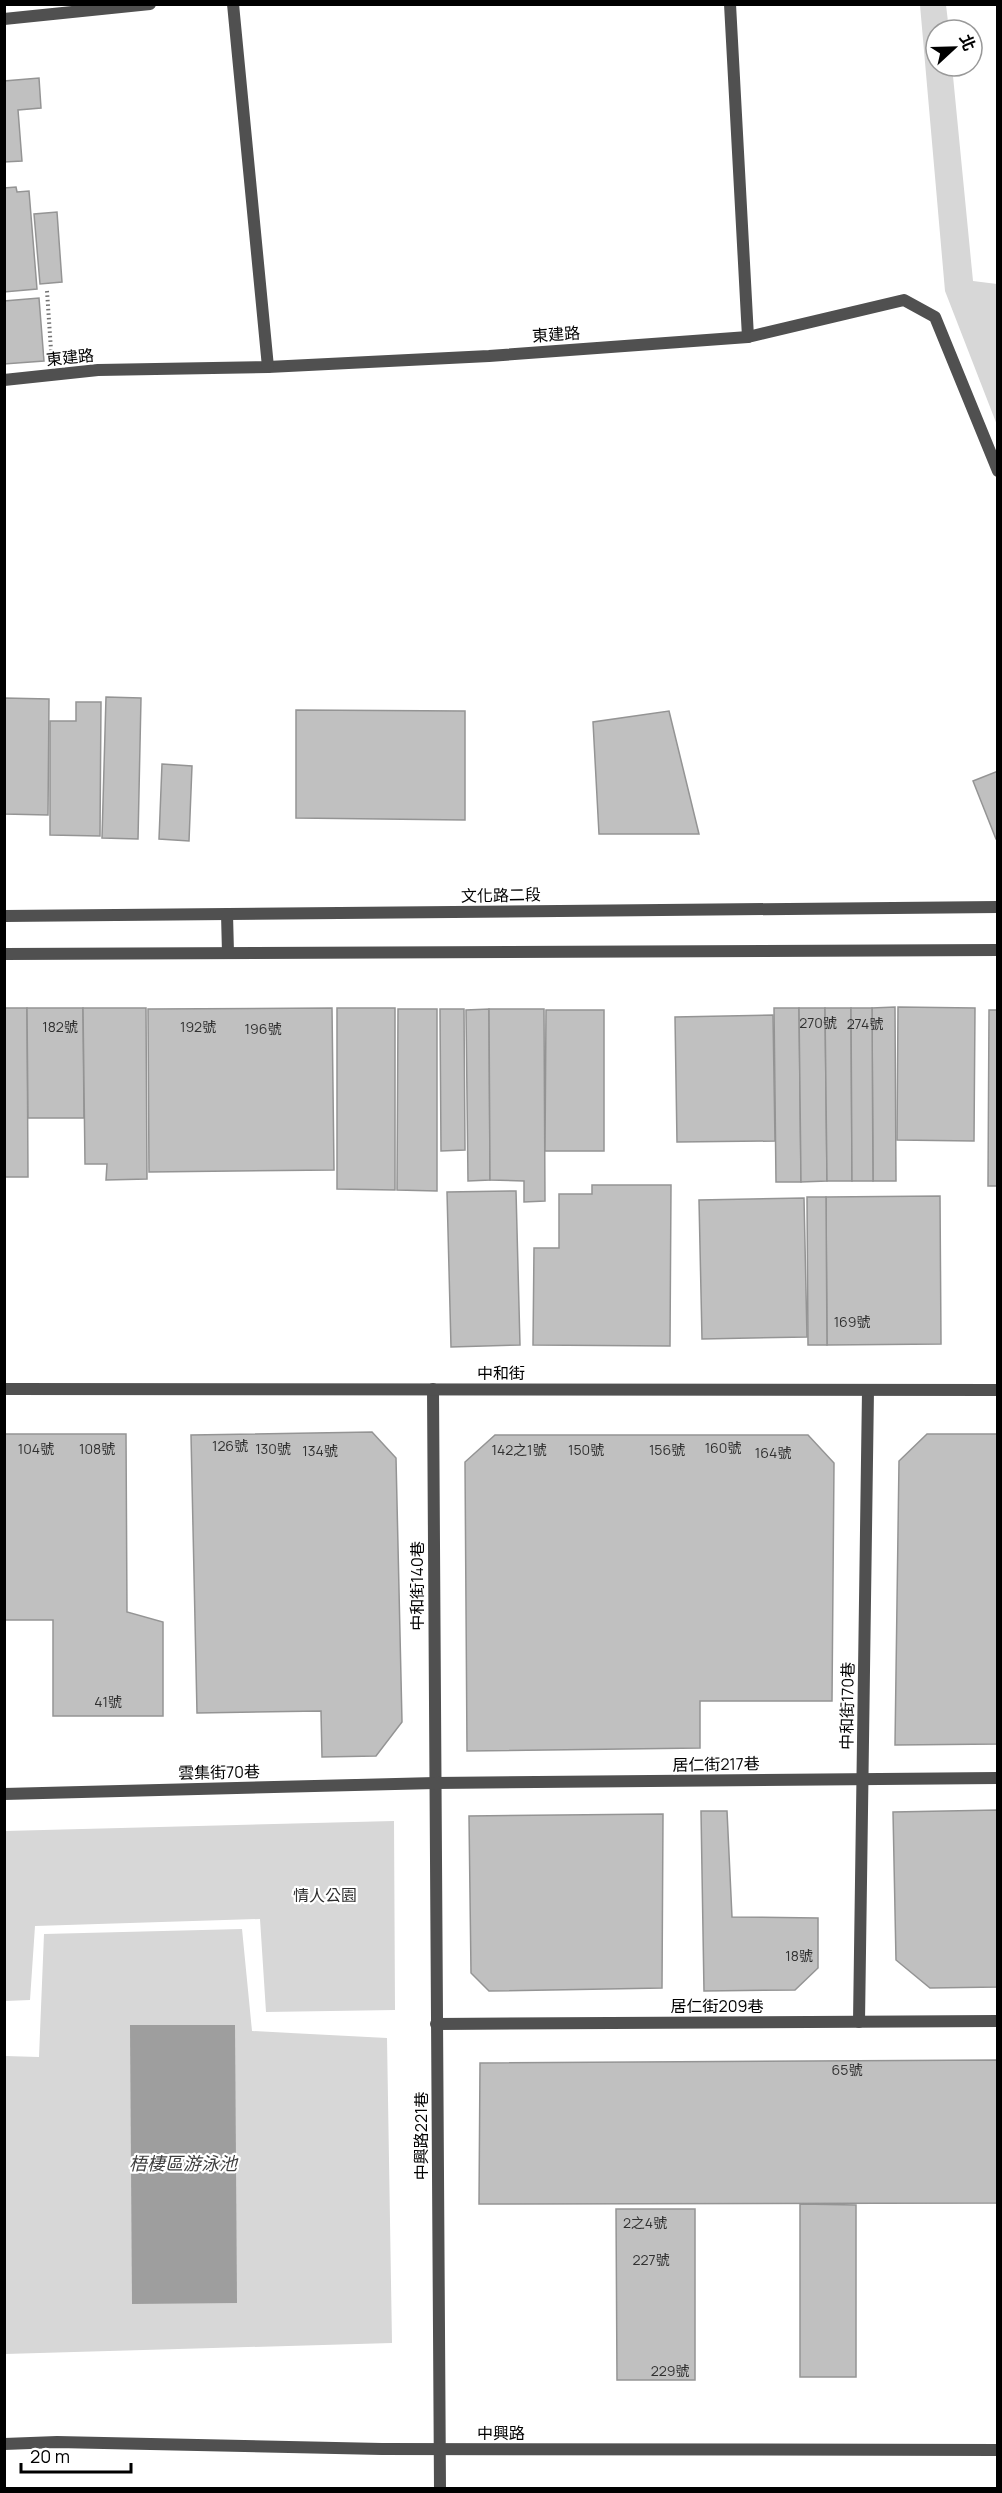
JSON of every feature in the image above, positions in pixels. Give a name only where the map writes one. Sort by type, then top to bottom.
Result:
[{"type":"street","points":[[4,20],[150,4]]},
{"type":"street","points":[[233,4],[268,367]]},
{"type":"street","points":[[730,4],[748,337]]},
{"type":"street","name":"東建路","points":[[4,380],[98,370],[268,367],[489,356],[748,337],[904,300],[935,317],[998,471]]},
{"type":"street","name":"文化路二段","points":[[4,916],[998,907]]},
{"type":"street","points":[[227,914],[228,953]]},
{"type":"street","points":[[4,954],[998,950]]},
{"type":"street","name":"中和街","points":[[4,1389],[998,1390]]},
{"type":"street","name":"中和街140巷","points":[[433,1389],[435,1783]]},
{"type":"street","name":"中和街170巷","points":[[859,2022],[868,1390]]},
{"type":"street","name":"居仁街217巷","points":[[435,1783],[998,1778]]},
{"type":"street","name":"雲集街70巷","points":[[4,1794],[435,1783]]},
{"type":"street","name":"中興路221巷","points":[[435,1783],[440,2488]]},
{"type":"street","name":"居仁街209巷","points":[[436,2024],[998,2021]]},
{"type":"street","name":"中興路","points":[[4,2444],[57,2442],[440,2449],[998,2450]]},
{"type":"path","points":[[47,291],[51,353]]},
{"type":"green space","points":[[920,5],[946,5],[948,18],[924,18],[924,51]]},
{"type":"green space","points":[[926,78],[953,78],[973,281],[997,284],[997,425],[945,291]]},
{"type":"green space","name":"情人公園","points":[[394,1821],[395,2010],[266,2012],[260,1919],[35,1926],[30,2000],[5,2001],[5,1831]]},
{"type":"green space","name":"梧棲區游泳池","points":[[242,1929],[252,2031],[387,2038],[392,2343],[5,2354],[5,2056],[39,2057],[44,1934]]},
{"type":"water","name":"梧棲區游泳池","points":[[130,2025],[235,2025],[237,2303],[132,2304]]},
{"type":"building","points":[[39,78],[41,108],[18,110],[22,161],[4,162],[4,81]]},
{"type":"building","points":[[16,187],[17,192],[29,191],[37,289],[4,292],[4,188]]},
{"type":"building","points":[[57,212],[62,282],[40,284],[34,214]]},
{"type":"building","points":[[39,298],[44,361],[4,364],[4,301]]},
{"type":"building","points":[[106,697],[141,698],[138,839],[102,838]]},
{"type":"building","points":[[4,698],[49,699],[48,815],[4,814]]},
{"type":"building","points":[[76,702],[101,702],[100,836],[50,835],[50,721],[76,721]]},
{"type":"building","points":[[296,710],[465,711],[465,820],[296,818]]},
{"type":"building","points":[[669,711],[699,834],[599,834],[593,722]]},
{"type":"building","points":[[162,764],[192,766],[189,841],[159,839]]},
{"type":"building","points":[[998,771],[998,839],[996,839],[973,781]]},
{"type":"building","points":[[895,1007],[896,1181],[873,1181],[872,1008]]},
{"type":"building","points":[[898,1007],[975,1008],[974,1141],[897,1140]]},
{"type":"building","points":[[4,1008],[27,1008],[28,1177],[4,1177]]},
{"type":"building","points":[[27,1008],[83,1008],[84,1118],[28,1118]]},
{"type":"building","points":[[83,1008],[146,1008],[147,1179],[106,1180],[107,1164],[85,1164]]},
{"type":"building","points":[[332,1008],[334,1170],[149,1172],[148,1009]]},
{"type":"building","points":[[337,1008],[395,1008],[395,1190],[337,1189]]},
{"type":"building","points":[[774,1008],[799,1008],[801,1182],[776,1182]]},
{"type":"building","points":[[799,1008],[825,1008],[827,1181],[801,1182]]},
{"type":"building","points":[[825,1008],[851,1008],[852,1181],[827,1181]]},
{"type":"building","points":[[851,1008],[872,1008],[873,1181],[852,1181]]},
{"type":"building","points":[[398,1009],[437,1009],[437,1191],[397,1190]]},
{"type":"building","points":[[440,1009],[464,1009],[465,1150],[441,1151]]},
{"type":"building","points":[[489,1009],[490,1180],[468,1181],[466,1010]]},
{"type":"building","points":[[489,1009],[544,1009],[545,1201],[524,1202],[524,1181],[490,1180]]},
{"type":"building","points":[[546,1010],[604,1010],[604,1151],[545,1151]]},
{"type":"building","points":[[989,1010],[998,1010],[998,1186],[988,1186]]},
{"type":"building","points":[[773,1015],[775,1141],[677,1142],[675,1017]]},
{"type":"building","points":[[592,1185],[671,1185],[670,1346],[533,1345],[534,1248],[559,1248],[559,1194],[592,1194]]},
{"type":"building","points":[[516,1191],[520,1345],[451,1347],[447,1192]]},
{"type":"building","points":[[940,1196],[941,1344],[827,1345],[826,1197]]},
{"type":"building","points":[[807,1197],[826,1197],[827,1345],[808,1345]]},
{"type":"building","points":[[804,1198],[807,1337],[702,1339],[699,1200]]},
{"type":"building","points":[[372,1432],[396,1458],[402,1722],[376,1756],[322,1757],[321,1711],[197,1713],[191,1435]]},
{"type":"building","points":[[4,1434],[126,1434],[127,1612],[163,1622],[163,1716],[53,1716],[53,1620],[4,1620]]},
{"type":"building","points":[[927,1434],[998,1434],[998,1744],[895,1745],[899,1461]]},
{"type":"building","points":[[495,1435],[808,1435],[834,1463],[832,1701],[700,1701],[700,1748],[467,1751],[465,1462]]},
{"type":"building","points":[[998,1810],[998,1987],[930,1988],[896,1960],[893,1812]]},
{"type":"building","points":[[701,1811],[727,1811],[732,1917],[818,1918],[818,1968],[795,1990],[704,1991]]},
{"type":"building","points":[[663,1814],[662,1988],[489,1991],[471,1973],[469,1816]]},
{"type":"building","points":[[998,2060],[998,2203],[479,2204],[480,2063]]},
{"type":"building","points":[[800,2204],[856,2205],[856,2377],[800,2377]]},
{"type":"building","points":[[616,2209],[695,2209],[695,2380],[617,2380]]}]
